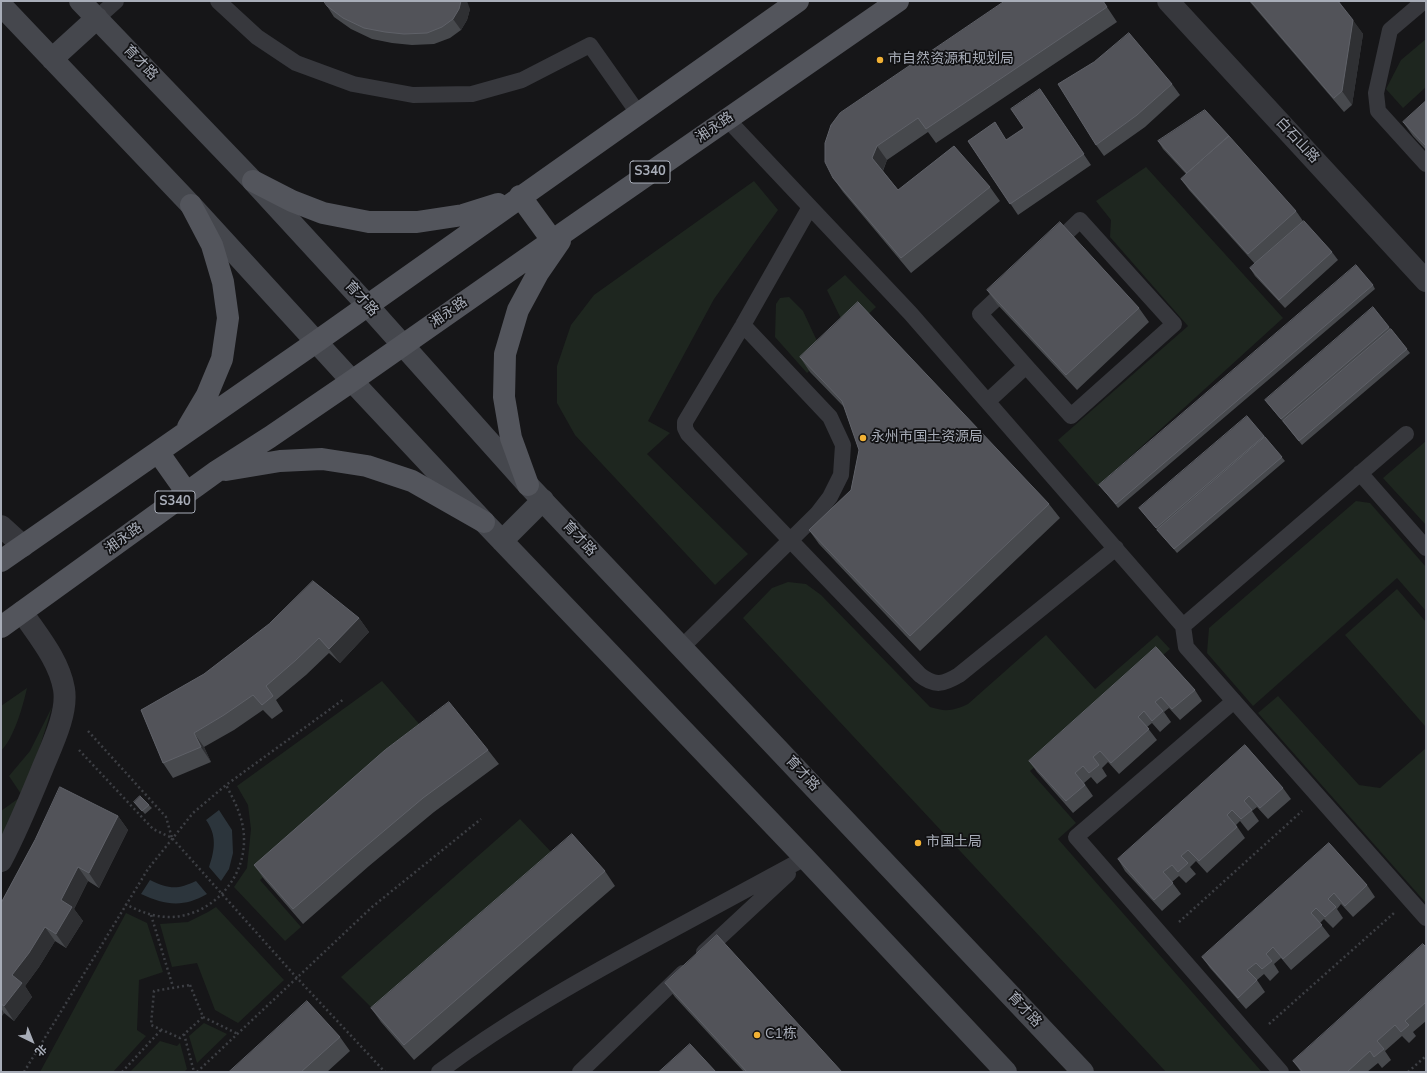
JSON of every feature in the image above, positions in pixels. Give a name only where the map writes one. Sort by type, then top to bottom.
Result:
[{"type":"main road","name":"育才路","points":[[80,1],[253,181],[535,492],[1083,1072]]},
{"type":"main road","points":[[1,561],[316,342],[520,196],[798,1]]},
{"type":"main road","name":"湘永路","points":[[1,627],[217,471],[270,437],[403,346],[560,234],[898,1]]},
{"type":"main road","points":[[1,5],[191,204],[316,342],[484,522],[805,858],[1006,1072]]},
{"type":"main road","points":[[52,59],[97,18]]},
{"type":"main road","points":[[253,181],[292,201],[323,213],[369,222],[418,222],[463,215],[520,196]]},
{"type":"main road","points":[[502,540],[535,492],[511,438],[504,397],[505,354],[518,310],[560,234],[520,196]]},
{"type":"main road","points":[[184,433],[207,395],[222,359],[228,318],[224,282],[212,245],[191,204]]},
{"type":"main road","points":[[158,452],[187,493]]},
{"type":"main road","points":[[217,471],[280,461],[322,459],[367,466],[412,481],[484,522]]},
{"type":"street","name":"白石山路","points":[[1168,1],[1426,281]]},
{"type":"street","points":[[1,526],[23,546]]},
{"type":"street","points":[[1,861],[30,800],[60,723],[64,704],[64,690],[60,672],[52,657],[22,612]]},
{"type":"lane","points":[[97,18],[116,1]]},
{"type":"lane","points":[[218,1],[257,37],[296,63],[353,84],[413,95],[472,94],[522,80],[590,46],[638,114]]},
{"type":"lane","points":[[1424,1],[1390,30],[1376,93],[1378,111],[1426,164]]},
{"type":"lane","points":[[727,119],[911,314],[988,401],[1183,626],[1186,647],[1426,918]]},
{"type":"lane","points":[[810,207],[743,325],[685,422],[685,428],[688,434],[920,675],[927,681],[937,684],[949,681],[959,675],[1116,548]]},
{"type":"lane","points":[[1019,278],[980,314],[1071,416],[1174,324],[1080,220],[1041,256]]},
{"type":"lane","points":[[682,647],[816,514],[830,497],[841,475],[843,445],[830,416],[743,325]]},
{"type":"lane","points":[[988,401],[1026,366]]},
{"type":"lane","points":[[1183,626],[1406,434]]},
{"type":"lane","points":[[1360,473],[1426,548]]},
{"type":"lane","points":[[1234,700],[1076,837],[1281,1072]]},
{"type":"lane","points":[[439,1072],[459,1056],[524,1014],[584,978],[805,858]]},
{"type":"lane","points":[[580,1072],[719,938],[805,858]]},
{"type":"path","points":[[24,1072],[148,868],[193,813],[226,785],[344,699]]},
{"type":"path","points":[[88,731],[166,817],[172,838]]},
{"type":"path","points":[[79,750],[152,829],[172,838],[297,978],[385,1072]]},
{"type":"path","points":[[125,904],[151,915],[169,917],[189,914],[207,906],[222,894],[236,875],[243,858],[244,839],[242,819],[236,802],[226,785]]},
{"type":"path","points":[[1162,937],[1318,796]]},
{"type":"path","points":[[184,1034],[196,1072],[372,906],[481,819]]},
{"type":"path","points":[[1252,1039],[1409,899]]},
{"type":"path","points":[[151,915],[173,987]]},
{"type":"path","points":[[203,1017],[180,1038],[151,1025],[154,991],[190,985],[203,1017],[238,1034]]},
{"type":"path","points":[[122,1072],[161,1030]]},
{"type":"path","points":[[1408,1072],[1426,1056]]},
{"type":"shaded area","points":[[1426,39],[1426,87],[1403,108],[1386,89],[1401,60]]},
{"type":"shaded area","points":[[1146,167],[1283,318],[1098,486],[1058,440],[1188,326],[1110,237],[1111,220],[1096,201]]},
{"type":"shaded area","points":[[754,181],[778,210],[714,299],[648,421],[670,433],[647,454],[748,554],[715,585],[575,435],[557,403],[557,366],[571,325],[594,295]]},
{"type":"shaded area","points":[[845,275],[876,307],[848,333],[827,290]]},
{"type":"shaded area","points":[[789,297],[803,311],[824,356],[807,373],[775,337],[776,304],[780,298]]},
{"type":"shaded area","points":[[1426,441],[1426,525],[1383,478]]},
{"type":"shaded area","points":[[1356,501],[1370,503],[1426,567],[1426,611],[1397,578],[1253,706],[1207,653],[1209,628]]},
{"type":"shaded area","points":[[788,582],[806,584],[821,595],[930,707],[941,710],[954,709],[968,704],[1046,635],[1095,689],[1157,635],[1170,649],[1030,771],[1076,823],[1058,839],[1262,1072],[1166,1072],[743,618],[772,588]]},
{"type":"shaded area","points":[[1397,589],[1426,622],[1425,726],[1345,635]]},
{"type":"shaded area","points":[[382,681],[427,733],[260,880],[301,927],[285,941],[234,887],[247,868],[251,829],[248,805],[237,786]]},
{"type":"shaded area","points":[[27,688],[14,730],[1,751],[1,706]]},
{"type":"shaded area","points":[[1278,696],[1359,785],[1380,788],[1426,748],[1426,903],[1258,713]]},
{"type":"shaded area","points":[[52,707],[30,775],[1,841],[1,811],[19,798],[21,794],[9,776],[30,751]]},
{"type":"shaded area","points":[[219,810],[232,830],[233,853],[229,869],[221,881],[209,867],[213,855],[214,843],[212,831],[206,820]]},
{"type":"shaded area","points":[[520,819],[554,855],[376,1012],[341,977]]},
{"type":"shaded area","points":[[150,880],[168,887],[183,886],[196,881],[207,894],[182,903],[166,903],[141,894]]},
{"type":"shaded area","points":[[216,907],[284,980],[238,1023],[215,1010],[197,963],[172,967],[160,924],[188,922]]},
{"type":"shaded area","points":[[126,913],[147,923],[163,972],[139,980],[137,1030],[146,1036],[113,1072],[40,1072]]},
{"type":"shaded area","points":[[204,1023],[227,1034],[197,1063],[189,1036]]},
{"type":"shaded area","points":[[160,1041],[177,1046],[180,1043],[187,1069],[184,1072],[130,1072]]},
{"type":"building","points":[[324,1],[461,1],[459,9],[453,19],[442,27],[427,33],[404,34],[364,28],[343,18],[327,6]]},
{"type":"building","points":[[1005,1],[1103,1],[1107,7],[926,129],[918,118],[877,146],[872,158],[898,190],[954,146],[990,187],[901,258],[833,178],[825,162],[825,143],[831,125],[840,113]]},
{"type":"building","points":[[1251,1],[1338,1],[1353,20],[1342,91],[1334,98]]},
{"type":"building","points":[[1129,33],[1172,84],[1137,115],[1096,145],[1058,84],[1094,62]]},
{"type":"building","points":[[1040,89],[1084,154],[1010,204],[968,141],[995,122],[1006,140],[1024,128],[1011,109]]},
{"type":"building","points":[[1426,101],[1426,146],[1403,122]]},
{"type":"building","points":[[1205,110],[1229,136],[1187,173],[1158,141]]},
{"type":"building","points":[[1229,136],[1296,211],[1248,254],[1181,179]]},
{"type":"building","points":[[1304,221],[1332,252],[1279,300],[1250,268]]},
{"type":"building","points":[[1060,222],[1139,308],[1066,375],[987,290]]},
{"type":"building","points":[[1356,265],[1373,285],[1116,504],[1099,485]]},
{"type":"building","points":[[858,302],[1049,504],[910,636],[809,530],[851,490],[859,450],[842,401],[800,357]]},
{"type":"building","points":[[1373,307],[1389,327],[1281,419],[1265,400]]},
{"type":"building","points":[[1391,329],[1407,349],[1299,441],[1283,421]]},
{"type":"building","points":[[1247,416],[1264,436],[1156,528],[1139,508]]},
{"type":"building","points":[[1265,437],[1282,457],[1174,549],[1157,530]]},
{"type":"building","points":[[313,581],[359,618],[329,649],[319,638],[266,686],[273,696],[262,705],[253,695],[194,733],[201,747],[163,763],[141,710],[204,674],[269,624]]},
{"type":"building","points":[[1156,647],[1195,690],[1172,709],[1161,697],[1155,702],[1163,711],[1152,721],[1144,711],[1138,717],[1149,729],[1111,763],[1100,751],[1093,757],[1099,765],[1089,773],[1083,766],[1075,773],[1085,785],[1066,801],[1029,761]]},
{"type":"building","points":[[449,702],[488,750],[423,798],[293,909],[254,865],[385,750]]},
{"type":"building","points":[[1245,745],[1283,788],[1260,808],[1249,796],[1244,801],[1252,810],[1241,819],[1232,810],[1227,815],[1237,827],[1199,861],[1188,850],[1181,856],[1188,863],[1178,872],[1172,865],[1163,872],[1173,883],[1154,900],[1118,859]]},
{"type":"building","points":[[60,787],[118,816],[89,873],[78,867],[61,900],[72,907],[56,934],[45,927],[29,953],[12,975],[22,983],[4,1006],[1,1004],[1,903],[35,840]]},
{"type":"building","points":[[140,796],[149,805],[142,811],[134,802]]},
{"type":"building","points":[[572,834],[605,871],[404,1045],[371,1008]]},
{"type":"building","points":[[1329,843],[1367,885],[1345,906],[1334,893],[1328,899],[1336,907],[1325,917],[1316,908],[1311,913],[1322,925],[1283,959],[1273,947],[1266,954],[1272,961],[1262,969],[1256,963],[1247,970],[1257,980],[1238,998],[1202,957]]},
{"type":"building","name":"C1栋","points":[[717,935],[842,1072],[747,1072],[665,983]]},
{"type":"building","points":[[1423,944],[1426,947],[1426,1002],[1405,1021],[1409,1025],[1401,1032],[1395,1025],[1377,1041],[1384,1049],[1374,1057],[1370,1051],[1347,1072],[1303,1072],[1293,1061]]},
{"type":"building","points":[[307,1001],[340,1037],[301,1072],[229,1072]]},
{"type":"building","points":[[690,1044],[716,1072],[659,1072]]},
{"type":"place","name":"市自然资源和规划局","points":[[880,60]]},
{"type":"place","name":"永州市国土资源局","points":[[863,438]]},
{"type":"place","name":"市国土局","points":[[918,843]]},
{"type":"place","name":"C1栋","points":[[757,1035]]}]
